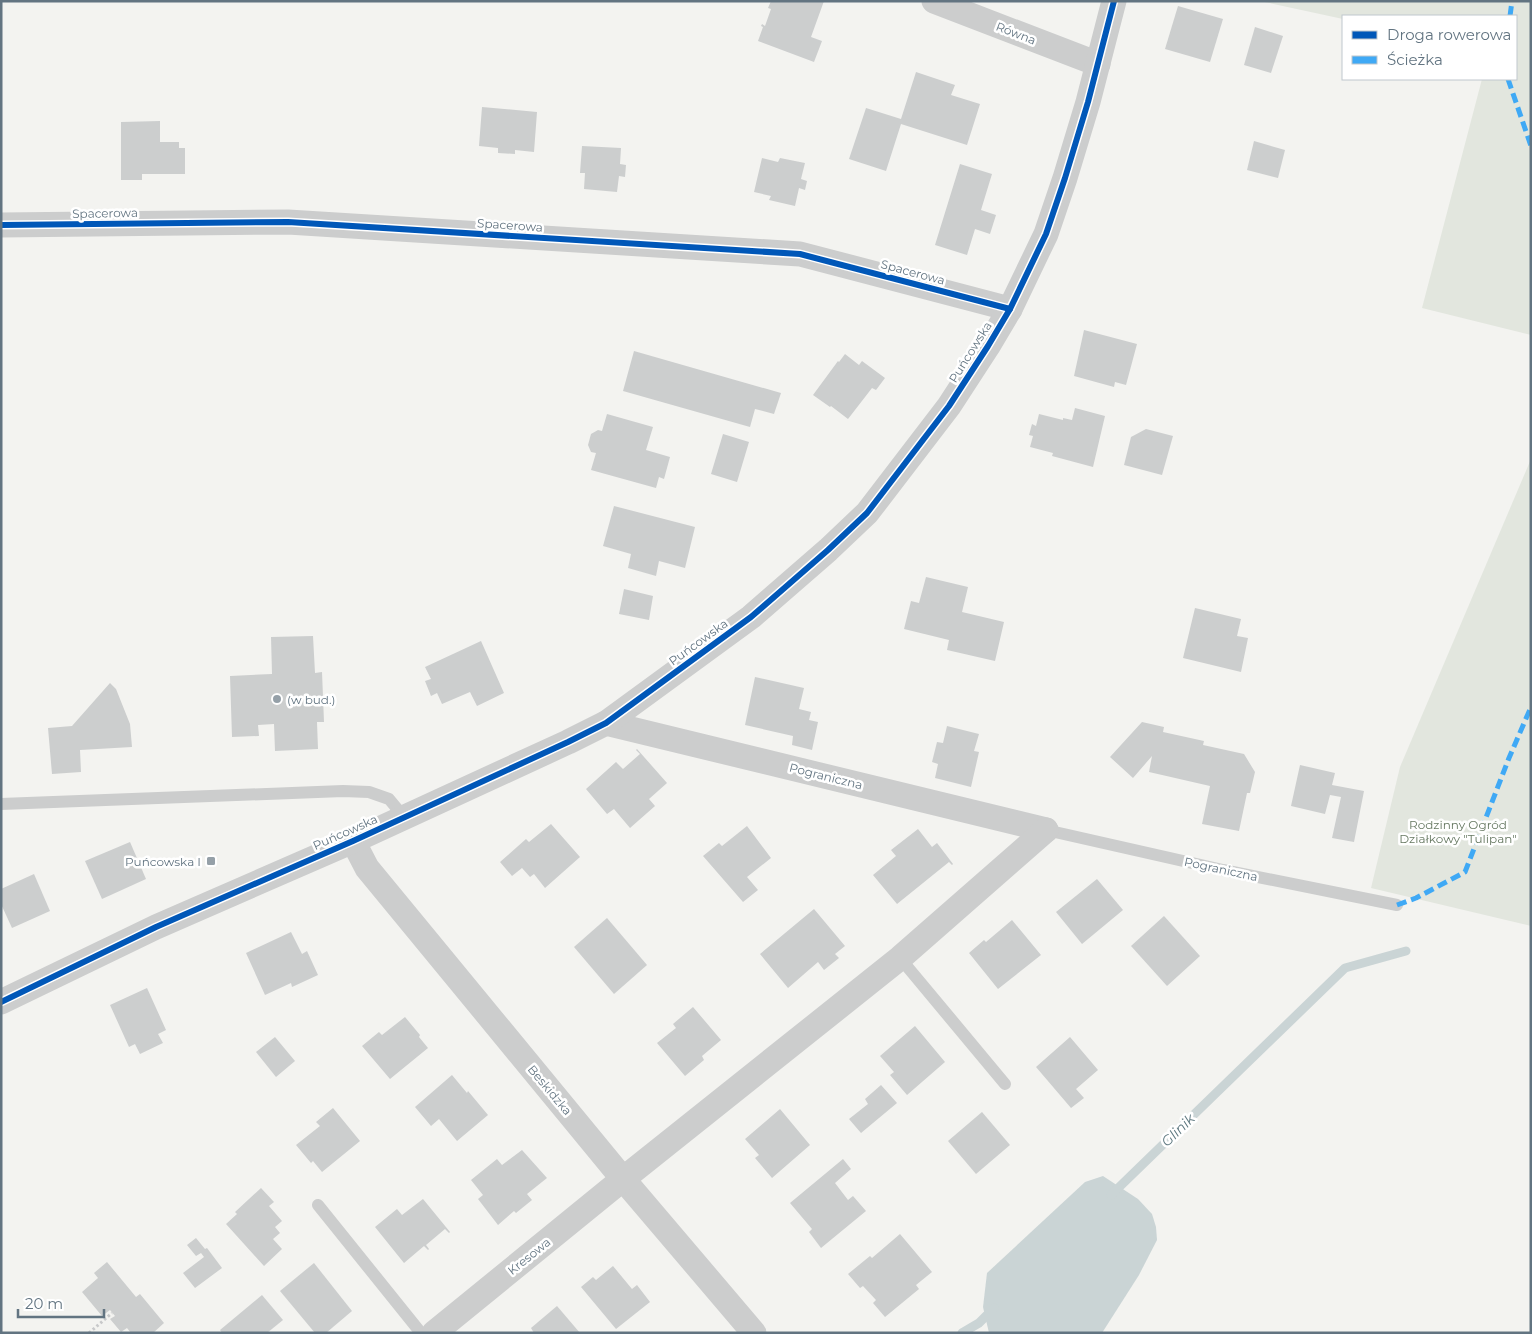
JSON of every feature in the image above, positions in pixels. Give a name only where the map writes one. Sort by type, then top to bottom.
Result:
[{"type":"street","name":"Równa","points":[[934,1],[1098,64]]},
{"type":"street","name":"Puńcowska","points":[[1,1002],[156,927],[353,841],[606,723],[751,617],[828,550],[867,513],[949,406],[1010,309],[1046,234],[1088,102],[1114,1]]},
{"type":"street","name":"Spacerowa","points":[[1,225],[288,222],[800,254],[1010,309]]},
{"type":"street","name":"Pograniczna","points":[[606,723],[1046,830]]},
{"type":"street","points":[[623,1179],[900,958],[1046,830]]},
{"type":"street","name":"Beskidzka","points":[[353,841],[367,868],[623,1179],[754,1333]]},
{"type":"street","name":"Kresowa","points":[[434,1333],[623,1179]]},
{"type":"lane","name":"Puńcowska","points":[[1,804],[343,791],[369,792],[389,799],[404,817]]},
{"type":"lane","name":"Pograniczna","points":[[1046,830],[1224,870],[1397,905]]},
{"type":"lane","points":[[900,958],[1006,1084]]},
{"type":"lane","points":[[318,1205],[421,1333]]},
{"type":"path","points":[[89,1333],[112,1313]]},
{"type":"green space","points":[[1260,1],[1531,1],[1531,335],[1422,308],[1482,80],[1517,80],[1517,15],[1342,15],[1342,19]]},
{"type":"green space","name":"Rodzinny Ogród Działkowy \"Tulipan\"","points":[[1531,459],[1531,926],[1371,888],[1400,767]]},
{"type":"shaded area","points":[[1103,1176],[1138,1199],[1152,1214],[1157,1240],[1139,1275],[1102,1333],[989,1333],[983,1307],[987,1273],[1085,1182]]},
{"type":"building","points":[[771,1],[824,1],[811,37],[822,41],[814,62],[758,41],[763,27],[761,26],[762,24],[765,26],[771,9],[768,8]]},
{"type":"building","points":[[1178,6],[1223,19],[1210,62],[1165,49]]},
{"type":"building","points":[[1255,27],[1283,36],[1271,73],[1244,65]]},
{"type":"building","points":[[916,72],[955,85],[951,95],[980,104],[967,145],[901,124],[886,171],[849,159],[866,108],[901,119]]},
{"type":"building","points":[[482,107],[537,112],[534,152],[515,150],[515,154],[498,153],[498,148],[479,146]]},
{"type":"building","points":[[160,121],[160,142],[179,142],[179,148],[185,148],[185,174],[142,174],[142,180],[121,180],[121,122]]},
{"type":"building","points":[[1254,141],[1285,150],[1278,178],[1247,170]]},
{"type":"building","points":[[582,146],[621,148],[620,164],[626,165],[625,177],[619,176],[617,192],[584,189],[585,173],[580,173]]},
{"type":"building","points":[[762,158],[778,162],[780,158],[805,163],[801,179],[807,181],[805,190],[799,188],[795,206],[769,200],[771,196],[754,192]]},
{"type":"building","points":[[960,164],[992,174],[981,210],[996,215],[990,234],[975,229],[967,255],[935,245]]},
{"type":"building","points":[[1084,330],[1137,344],[1126,385],[1115,382],[1114,387],[1074,376]]},
{"type":"building","points":[[634,351],[781,393],[774,414],[755,409],[750,427],[623,391]]},
{"type":"building","points":[[845,354],[859,365],[862,361],[885,378],[876,390],[872,388],[848,419],[813,395]]},
{"type":"building","points":[[1075,408],[1105,416],[1093,467],[1052,456],[1053,453],[1030,447],[1033,436],[1029,435],[1032,424],[1036,426],[1039,414],[1063,420],[1063,418],[1072,420]]},
{"type":"building","points":[[607,414],[653,427],[646,450],[670,457],[664,479],[659,477],[656,488],[591,470],[596,453],[591,452],[588,445],[591,434],[598,430],[602,431]]},
{"type":"building","points":[[1146,429],[1173,436],[1162,475],[1124,465],[1131,437]]},
{"type":"building","points":[[723,434],[749,442],[737,482],[711,474]]},
{"type":"building","points":[[614,506],[695,527],[685,568],[659,561],[656,576],[628,568],[631,554],[603,546]]},
{"type":"building","points":[[926,577],[968,587],[962,612],[1004,622],[995,661],[947,650],[949,640],[904,629],[911,601],[919,603]]},
{"type":"building","points":[[624,589],[653,596],[649,620],[619,614]]},
{"type":"building","points":[[1195,608],[1241,619],[1237,636],[1248,638],[1241,672],[1183,658]]},
{"type":"building","name":"(w bud.)","points":[[313,636],[315,673],[322,672],[324,722],[317,722],[318,749],[275,751],[274,724],[258,725],[259,736],[232,737],[230,676],[272,674],[271,637]]},
{"type":"building","points":[[481,641],[504,693],[477,706],[470,692],[442,704],[437,693],[431,696],[425,681],[431,679],[425,667]]},
{"type":"building","points":[[755,677],[804,688],[799,709],[811,712],[809,720],[818,722],[812,750],[792,745],[793,736],[745,725]]},
{"type":"building","points":[[110,683],[116,689],[130,724],[132,747],[80,750],[81,772],[52,774],[48,728],[72,726]]},
{"type":"building","points":[[1142,722],[1164,727],[1163,732],[1204,741],[1203,745],[1244,754],[1255,772],[1250,793],[1247,793],[1239,831],[1202,824],[1210,786],[1149,772],[1152,756],[1133,778],[1110,757]]},
{"type":"building","points":[[947,726],[979,734],[974,751],[979,752],[971,787],[935,778],[938,764],[932,762],[937,742],[943,743]]},
{"type":"building","points":[[637,749],[667,783],[649,799],[655,806],[630,828],[614,809],[607,814],[586,789],[616,762],[623,769],[640,754]]},
{"type":"building","points":[[1300,765],[1335,773],[1332,785],[1364,791],[1354,842],[1332,838],[1341,797],[1330,795],[1325,814],[1291,806]]},
{"type":"building","points":[[551,824],[580,857],[545,888],[534,874],[530,877],[522,868],[512,876],[500,862],[526,839],[529,842]]},
{"type":"building","points":[[747,826],[771,858],[747,877],[758,890],[743,902],[703,856],[719,843],[722,846]]},
{"type":"building","points":[[918,829],[932,847],[937,843],[953,864],[949,862],[897,904],[873,875],[896,856],[891,850]]},
{"type":"building","points":[[130,842],[146,879],[102,899],[85,861]]},
{"type":"building","points":[[34,874],[50,911],[12,928],[1,904],[1,889]]},
{"type":"building","points":[[1097,879],[1123,910],[1082,944],[1056,912]]},
{"type":"building","points":[[814,909],[845,946],[835,954],[839,958],[824,970],[818,962],[788,988],[760,954]]},
{"type":"building","points":[[1164,916],[1200,956],[1167,986],[1131,946]]},
{"type":"building","points":[[607,918],[647,965],[614,994],[574,947]]},
{"type":"building","points":[[1012,920],[1041,955],[998,989],[969,953],[984,940],[986,942]]},
{"type":"building","points":[[291,932],[302,954],[307,951],[318,975],[292,987],[291,983],[265,995],[246,953]]},
{"type":"building","points":[[147,988],[166,1030],[158,1034],[163,1043],[140,1054],[135,1044],[129,1047],[110,1005]]},
{"type":"building","points":[[693,1007],[721,1040],[702,1056],[704,1060],[685,1076],[657,1043],[676,1028],[673,1024]]},
{"type":"building","points":[[405,1017],[428,1048],[390,1079],[362,1046],[379,1032],[382,1035]]},
{"type":"building","points":[[915,1026],[945,1062],[907,1095],[890,1075],[894,1072],[880,1056]]},
{"type":"building","points":[[275,1037],[295,1061],[276,1077],[256,1052]]},
{"type":"building","points":[[1070,1037],[1098,1070],[1076,1089],[1084,1098],[1071,1108],[1036,1067]]},
{"type":"building","points":[[452,1075],[488,1115],[457,1141],[439,1119],[431,1126],[415,1107]]},
{"type":"building","points":[[881,1085],[897,1103],[861,1133],[849,1119],[868,1104],[865,1099]]},
{"type":"building","points":[[333,1108],[360,1141],[322,1172],[313,1161],[311,1163],[296,1145],[320,1126],[316,1122]]},
{"type":"building","points":[[780,1109],[810,1145],[772,1178],[755,1158],[759,1155],[745,1139]]},
{"type":"building","points":[[982,1112],[1010,1145],[976,1174],[948,1141]]},
{"type":"building","points":[[522,1150],[547,1178],[527,1194],[532,1200],[516,1213],[514,1211],[498,1225],[478,1199],[483,1195],[471,1180],[497,1159],[502,1165]]},
{"type":"building","points":[[843,1159],[851,1169],[835,1183],[848,1200],[853,1196],[866,1211],[821,1248],[809,1232],[812,1229],[790,1203]]},
{"type":"building","points":[[261,1188],[274,1202],[269,1206],[282,1221],[275,1227],[280,1233],[273,1239],[282,1249],[264,1266],[226,1224],[237,1214],[235,1212]]},
{"type":"building","points":[[423,1199],[450,1232],[445,1229],[426,1245],[428,1250],[424,1246],[404,1263],[375,1227],[397,1209],[402,1215]]},
{"type":"building","points":[[900,1234],[932,1272],[916,1285],[919,1289],[885,1317],[873,1303],[876,1300],[863,1286],[860,1288],[848,1274],[870,1256],[872,1258]]},
{"type":"building","points":[[196,1238],[205,1249],[207,1248],[222,1268],[195,1288],[183,1273],[204,1257],[201,1253],[196,1256],[187,1245]]},
{"type":"building","points":[[107,1262],[136,1297],[140,1294],[164,1323],[153,1333],[131,1333],[127,1328],[121,1332],[110,1319],[115,1316],[110,1310],[102,1316],[82,1292],[98,1278],[94,1273]]},
{"type":"building","points":[[314,1263],[352,1311],[326,1333],[315,1333],[280,1291]]},
{"type":"building","points":[[613,1266],[632,1289],[637,1285],[650,1302],[616,1329],[581,1287],[593,1277],[596,1280]]},
{"type":"building","points":[[262,1295],[283,1320],[267,1333],[222,1333],[220,1330]]},
{"type":"building","points":[[557,1306],[580,1333],[534,1333],[531,1328]]},
{"type":"waterway","name":"Glinik","points":[[1111,1195],[1345,968],[1406,951]]},
{"type":"waterway","name":"Glinik","points":[[962,1333],[979,1323],[994,1308]]},
{"type":"marked path","points":[[1510,15],[1512,1]]},
{"type":"marked path","points":[[1508,80],[1531,146]]},
{"type":"marked path","points":[[1397,905],[1416,898],[1465,872],[1531,707]]},
{"type":"cycle path","points":[[1,1002],[156,927],[353,841],[606,723],[751,617],[828,550],[867,513],[949,406],[1010,309],[1046,234],[1065,178],[1088,102],[1114,1]]},
{"type":"cycle path","points":[[1,225],[288,222],[800,254],[1010,309]]},
{"type":"place","name":"(w bud.)","points":[[277,699]]},
{"type":"place","name":"Puńcowska I","points":[[211,861]]}]
